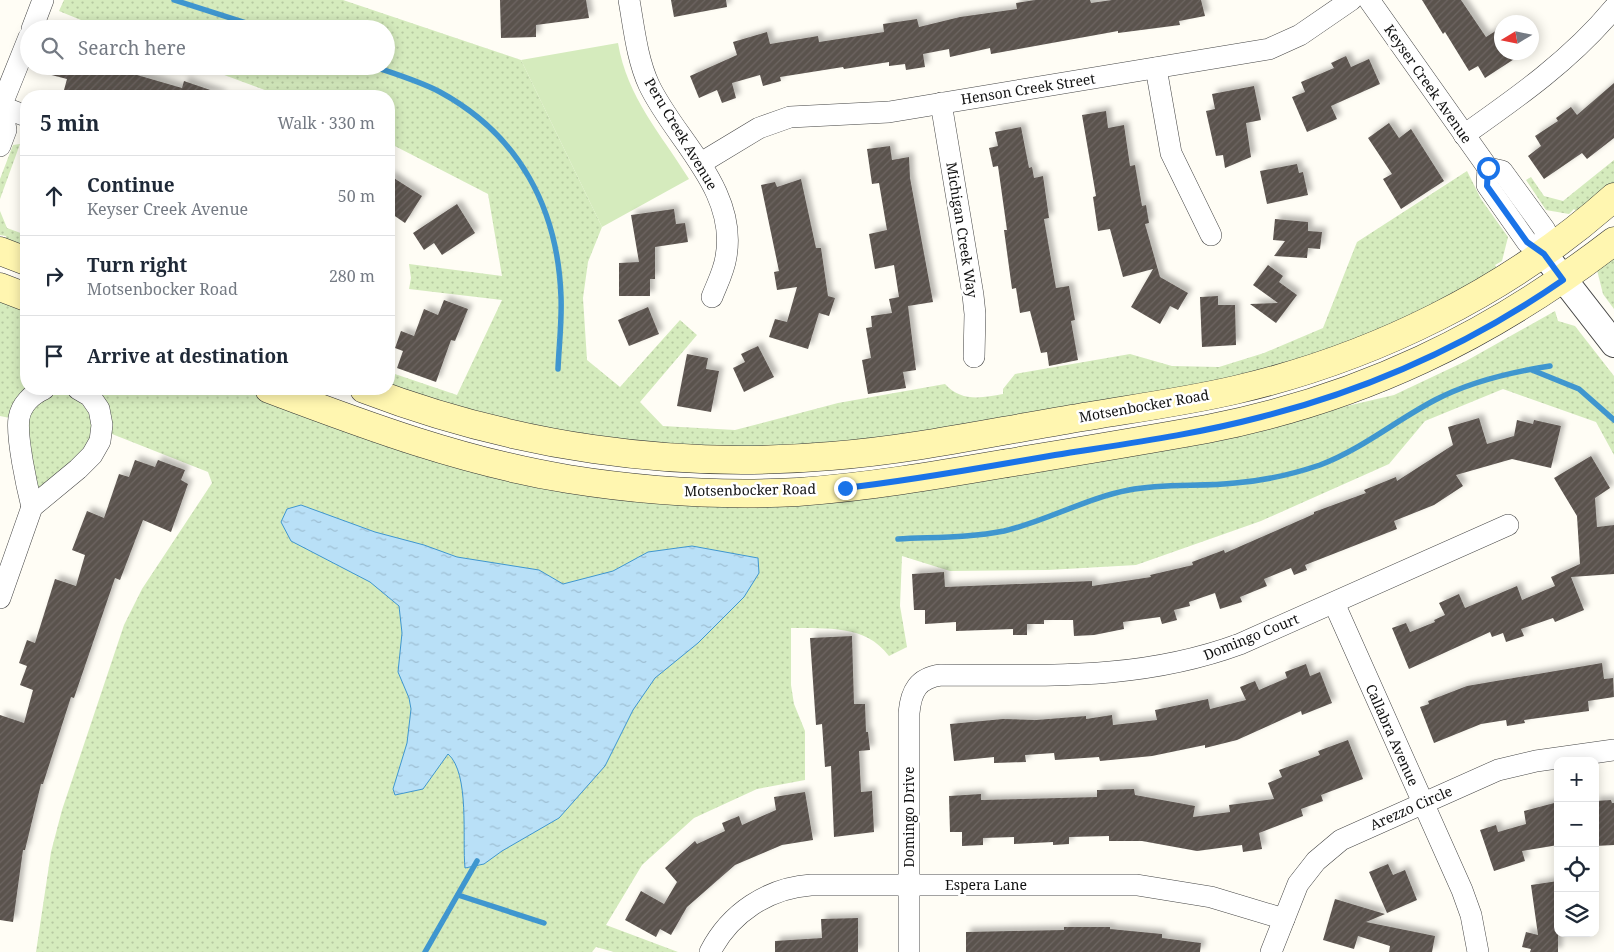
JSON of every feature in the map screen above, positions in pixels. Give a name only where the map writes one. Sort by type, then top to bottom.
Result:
[{"type":"main road","name":"Motsenbocker Road","points":[[382,395],[470,424],[530,438],[599,450],[723,460],[845,455],[935,443],[1196,398],[1286,376],[1355,353],[1422,324],[1478,294],[1544,254],[1614,197]]},
{"type":"main road","name":"Motsenbocker Road","points":[[286,395],[422,444],[482,461],[565,479],[698,492],[816,490],[901,481],[1207,429],[1284,411],[1370,383],[1422,360],[1492,325],[1563,280],[1614,241]]},
{"type":"main road","points":[[0,251],[20,259]]},
{"type":"main road","points":[[0,287],[20,295]]},
{"type":"street","points":[[35,20],[43,0]]},
{"type":"street","name":"Peru Creek Avenue","points":[[629,0],[640,58],[649,84],[665,112],[701,163],[719,200],[727,242],[726,261],[712,297]]},
{"type":"street","name":"Henson Creek Street","points":[[701,163],[759,128],[786,118],[804,115],[884,113],[1279,46],[1305,32],[1351,0]]},
{"type":"street","name":"Keyser Creek Avenue","points":[[1369,0],[1488,168],[1487,186],[1527,242],[1544,254],[1614,344]]},
{"type":"street","points":[[1464,134],[1554,68],[1590,35],[1614,8]]},
{"type":"street","points":[[0,146],[6,130],[1,107],[20,60]]},
{"type":"street","points":[[1156,68],[1171,153],[1211,235]]},
{"type":"street","name":"Michigan Creek Way","points":[[941,104],[973,295],[975,314],[974,357]]},
{"type":"street","points":[[1,107],[20,114]]},
{"type":"street","points":[[0,598],[32,507],[22,452],[19,417],[27,402],[36,395]]},
{"type":"street","points":[[32,507],[92,456],[100,441],[102,425],[99,408],[88,395]]},
{"type":"street","name":"Domingo Court","points":[[912,679],[941,675],[1077,676],[1156,667],[1199,658],[1235,646],[1508,524]]},
{"type":"street","name":"Callabra Avenue","points":[[1334,603],[1465,898],[1478,952]]},
{"type":"street","name":"Domingo Drive","points":[[909,952],[909,713],[912,679]]},
{"type":"street","name":"Arezzo Circle","points":[[1271,952],[1298,884],[1323,854],[1352,835],[1508,767],[1581,753],[1614,750]]},
{"type":"street","name":"Espera Lane","points":[[710,952],[734,919],[752,904],[776,892],[811,885],[1137,886],[1211,897],[1284,919]]},
{"type":"green space","points":[[64,0],[343,0],[521,60],[602,227],[588,262],[583,298],[587,360],[620,387],[680,320],[697,335],[640,402],[663,426],[735,430],[838,403],[945,384],[951,390],[965,396],[980,397],[1003,394],[1003,389],[1015,374],[1130,354],[1172,366],[1219,367],[1264,353],[1323,328],[1357,242],[1467,171],[1481,199],[1508,237],[1502,261],[1495,265],[1498,269],[1410,317],[1321,353],[1225,380],[907,436],[779,448],[650,444],[513,423],[395,388],[395,374],[457,395],[502,300],[409,289],[411,278],[409,264],[502,276],[488,194],[395,146],[395,90],[265,90],[224,75],[395,75],[395,20],[81,20],[59,11]]},
{"type":"green space","points":[[618,43],[622,63],[637,98],[689,179],[602,227],[521,60]]},
{"type":"green space","points":[[20,144],[0,199],[0,179],[13,145]]},
{"type":"green space","points":[[1614,160],[1614,184],[1578,213],[1574,209],[1569,214],[1546,210],[1526,180],[1531,177],[1544,196],[1563,201]]},
{"type":"green space","points":[[0,211],[7,228],[20,233],[20,247],[5,242],[6,236],[0,235]]},
{"type":"green space","points":[[1614,254],[1614,309],[1603,294],[1597,270]]},
{"type":"green space","points":[[0,298],[20,306],[20,395],[23,395],[10,418],[0,416]]},
{"type":"green space","points":[[1555,311],[1558,321],[1575,326],[1614,376],[1614,455],[1596,422],[1503,389],[1425,421],[1389,464],[1261,521],[1136,565],[1048,570],[950,571],[902,556],[900,606],[907,647],[889,656],[869,638],[857,633],[832,629],[791,628],[791,685],[794,704],[805,731],[805,780],[757,789],[694,818],[642,865],[606,925],[678,952],[614,952],[596,947],[592,952],[36,952],[51,852],[62,810],[124,625],[142,589],[212,483],[208,472],[112,434],[112,425],[98,395],[256,395],[368,437],[666,500],[1317,413],[1394,395],[1466,361]]},
{"type":"green space","points":[[50,395],[68,395],[73,397],[82,404],[94,421],[88,447],[40,488],[35,484],[27,418],[38,403]]},
{"type":"water","points":[[301,505],[375,532],[424,545],[457,557],[539,570],[563,584],[613,571],[648,552],[692,546],[758,558],[759,573],[744,597],[698,643],[655,678],[633,710],[605,766],[559,818],[502,851],[484,864],[465,868],[464,807],[460,776],[455,763],[448,754],[423,789],[395,795],[393,789],[407,743],[411,709],[409,698],[398,672],[402,633],[399,606],[370,582],[291,541],[281,522],[287,509]]},
{"type":"building","points":[[500,0],[586,0],[589,18],[536,25],[536,37],[501,38]]},
{"type":"building","points":[[671,0],[726,0],[727,7],[674,17]]},
{"type":"building","points":[[1035,0],[1090,0],[1091,3],[1112,0],[1201,0],[1205,16],[1179,21],[1180,25],[1118,33],[1118,31],[991,54],[990,48],[950,57],[949,49],[923,54],[925,67],[906,70],[905,64],[889,66],[889,62],[844,69],[843,67],[780,77],[781,81],[763,86],[760,75],[732,83],[736,98],[722,103],[717,90],[699,98],[690,76],[737,55],[733,42],[767,32],[770,44],[818,36],[819,42],[884,32],[883,24],[917,19],[919,27],[960,17],[1017,9],[1016,3]]},
{"type":"building","points":[[1422,0],[1461,0],[1486,37],[1494,32],[1494,60],[1513,60],[1485,78],[1478,66],[1469,71],[1445,32],[1443,34]]},
{"type":"building","points":[[1346,56],[1351,67],[1369,59],[1380,84],[1331,106],[1337,119],[1307,132],[1292,97],[1305,92],[1301,82],[1334,68],[1331,63]]},
{"type":"building","points":[[52,75],[137,75],[182,88],[184,81],[210,90],[64,90],[67,79]]},
{"type":"building","points":[[1614,83],[1614,138],[1587,159],[1582,153],[1544,179],[1528,156],[1541,146],[1535,136],[1558,121],[1556,118],[1571,107],[1577,115]]},
{"type":"building","points":[[1254,86],[1261,120],[1246,123],[1251,157],[1225,168],[1223,155],[1216,156],[1206,111],[1215,109],[1212,94]]},
{"type":"building","points":[[1106,111],[1108,128],[1124,125],[1130,166],[1135,165],[1142,206],[1146,205],[1149,223],[1145,224],[1160,277],[1188,293],[1178,310],[1170,306],[1160,324],[1131,307],[1153,269],[1123,277],[1110,229],[1098,231],[1093,197],[1096,196],[1082,115]]},
{"type":"building","points":[[1389,123],[1399,138],[1411,129],[1444,181],[1401,209],[1383,179],[1392,174],[1368,138]]},
{"type":"building","points":[[1021,127],[1029,168],[1032,167],[1034,178],[1043,176],[1049,218],[1044,219],[1056,288],[1069,286],[1075,320],[1071,321],[1078,360],[1049,366],[1047,352],[1041,353],[1030,311],[1020,313],[1016,288],[1012,289],[1004,230],[1007,230],[998,166],[993,167],[989,148],[998,146],[995,132]]},
{"type":"building","points":[[890,146],[892,160],[909,157],[910,178],[933,302],[908,306],[916,370],[903,372],[906,388],[868,394],[862,360],[871,358],[866,328],[872,327],[871,316],[892,313],[889,299],[899,297],[894,265],[875,269],[869,234],[887,230],[879,183],[872,184],[867,149]]},
{"type":"building","points":[[1297,164],[1299,173],[1303,172],[1308,195],[1267,204],[1260,171]]},
{"type":"building","points":[[395,179],[422,196],[405,223],[395,216]]},
{"type":"building","points":[[801,179],[816,248],[821,248],[828,296],[835,298],[829,316],[819,313],[808,349],[769,337],[775,319],[787,322],[797,287],[777,290],[774,272],[779,271],[761,185],[775,182],[777,187]]},
{"type":"building","points":[[457,204],[475,233],[442,255],[434,243],[424,250],[413,233]]},
{"type":"building","points":[[674,209],[676,224],[685,223],[688,242],[655,247],[655,279],[650,279],[650,296],[619,296],[619,263],[639,262],[631,215]]},
{"type":"building","points":[[1275,219],[1308,222],[1308,231],[1322,232],[1320,249],[1308,248],[1307,258],[1274,256],[1285,241],[1273,240]]},
{"type":"building","points":[[1268,265],[1283,276],[1279,282],[1297,295],[1276,323],[1250,304],[1278,303],[1253,285]]},
{"type":"building","points":[[1218,296],[1218,305],[1235,305],[1236,345],[1202,347],[1200,297]]},
{"type":"building","points":[[444,300],[468,309],[455,341],[451,340],[436,382],[397,368],[403,351],[395,348],[401,331],[414,336],[424,309],[438,315]]},
{"type":"building","points":[[648,307],[659,334],[629,346],[618,320]]},
{"type":"building","points":[[758,346],[774,377],[744,392],[733,368],[745,362],[741,354]]},
{"type":"building","points":[[687,354],[708,358],[706,369],[719,371],[711,412],[677,406]]},
{"type":"building","points":[[1479,418],[1487,444],[1514,436],[1517,420],[1533,424],[1534,420],[1561,426],[1551,468],[1512,459],[1456,475],[1463,486],[1434,505],[1394,521],[1397,529],[1305,565],[1307,570],[1294,575],[1291,568],[1264,579],[1267,586],[1240,597],[1242,602],[1220,609],[1215,593],[1189,602],[1190,606],[1174,610],[1177,620],[1162,624],[1160,617],[1123,622],[1124,629],[1094,635],[1074,636],[1073,620],[1044,620],[1044,624],[1027,624],[1027,635],[1013,635],[1013,629],[956,631],[956,622],[925,624],[925,610],[914,610],[912,574],[944,572],[945,587],[1092,581],[1092,586],[1151,577],[1150,575],[1193,565],[1192,562],[1224,550],[1225,553],[1314,514],[1314,512],[1366,493],[1364,490],[1396,477],[1397,481],[1453,445],[1448,427]]},
{"type":"building","points":[[1591,456],[1610,488],[1595,498],[1597,527],[1614,525],[1614,574],[1571,577],[1584,610],[1555,622],[1553,618],[1521,629],[1524,636],[1506,642],[1503,633],[1492,637],[1490,632],[1409,669],[1392,628],[1406,623],[1410,632],[1435,622],[1434,620],[1445,615],[1439,603],[1459,594],[1465,608],[1517,586],[1522,600],[1555,586],[1551,577],[1580,564],[1577,516],[1554,478]]},
{"type":"building","points":[[135,460],[155,467],[158,460],[185,470],[181,480],[188,484],[171,532],[143,520],[120,580],[115,578],[74,698],[71,697],[43,784],[41,784],[25,850],[23,850],[13,922],[0,920],[0,715],[24,723],[33,690],[20,685],[27,666],[19,663],[27,640],[35,643],[55,579],[76,586],[85,555],[72,550],[87,511],[104,518],[119,474],[129,477]]},
{"type":"building","points":[[852,636],[854,704],[865,704],[866,732],[868,732],[870,750],[859,751],[861,792],[872,791],[874,832],[834,837],[831,766],[825,767],[822,724],[816,725],[810,638]]},
{"type":"building","points":[[1602,663],[1604,679],[1613,678],[1614,697],[1588,701],[1589,711],[1524,720],[1525,723],[1507,726],[1506,720],[1481,724],[1434,743],[1420,707],[1429,704],[1428,701],[1467,686]]},
{"type":"building","points":[[1306,664],[1310,676],[1320,672],[1332,703],[1302,715],[1301,711],[1237,740],[1205,748],[1205,745],[1152,756],[1100,761],[1099,757],[1055,760],[1054,753],[1025,755],[1026,762],[994,763],[994,757],[954,761],[950,724],[1003,719],[1036,720],[1086,716],[1086,719],[1112,715],[1113,725],[1157,720],[1155,710],[1208,699],[1210,709],[1246,700],[1240,687],[1255,681],[1259,690],[1287,678],[1285,672]]},
{"type":"building","points":[[1348,740],[1363,779],[1321,795],[1323,801],[1301,809],[1303,816],[1259,833],[1262,849],[1243,852],[1242,845],[1197,851],[1142,841],[1109,841],[1109,836],[1069,837],[1069,844],[1053,845],[1053,842],[1014,844],[1014,837],[983,838],[983,845],[962,846],[962,832],[950,832],[949,796],[981,794],[981,800],[1097,797],[1097,790],[1134,789],[1135,795],[1195,806],[1193,817],[1230,812],[1229,805],[1274,799],[1268,783],[1282,777],[1279,770],[1320,755],[1318,751]]},
{"type":"building","points":[[805,792],[813,840],[782,845],[735,865],[687,907],[671,935],[660,929],[656,937],[625,920],[641,891],[664,904],[677,882],[665,868],[695,841],[697,844],[725,831],[722,823],[739,816],[742,825],[776,810],[774,797]]},
{"type":"building","points":[[1611,800],[1614,803],[1614,845],[1599,846],[1599,801]]},
{"type":"building","points":[[1554,803],[1554,846],[1522,851],[1525,861],[1494,871],[1480,830],[1496,825],[1498,832],[1526,824],[1524,811]]},
{"type":"building","points":[[1388,864],[1393,875],[1405,870],[1417,900],[1387,913],[1369,872]]},
{"type":"building","points":[[1554,882],[1554,937],[1558,937],[1558,952],[1530,952],[1531,949],[1522,947],[1526,932],[1538,935],[1531,885]]},
{"type":"building","points":[[1335,899],[1385,914],[1366,922],[1435,936],[1432,952],[1389,952],[1390,946],[1358,936],[1354,949],[1323,940]]},
{"type":"building","points":[[858,918],[858,952],[775,952],[775,941],[822,938],[821,919]]},
{"type":"building","points":[[1064,927],[1110,927],[1110,929],[1162,934],[1162,938],[1201,943],[1200,952],[966,952],[966,932],[1064,930]]},
{"type":"waterway","points":[[174,0],[237,20]]},
{"type":"waterway","points":[[395,74],[432,88],[468,110],[492,130],[512,152],[529,177],[542,204],[552,233],[558,264],[561,297],[558,369]]},
{"type":"waterway","points":[[898,539],[964,536],[1004,531],[1036,522],[1097,498],[1129,490],[1246,482],[1299,471],[1320,465],[1350,451],[1420,408],[1449,393],[1491,378],[1550,366]]},
{"type":"waterway","points":[[1532,370],[1579,389],[1614,420]]},
{"type":"waterway","points":[[425,952],[477,861]]},
{"type":"waterway","points":[[458,895],[544,923]]},
{"type":"route","points":[[845,488],[901,481],[1104,447],[1207,429],[1261,417],[1370,383],[1462,341],[1500,320],[1563,280],[1544,254],[1527,242],[1487,186],[1488,168]]}]
